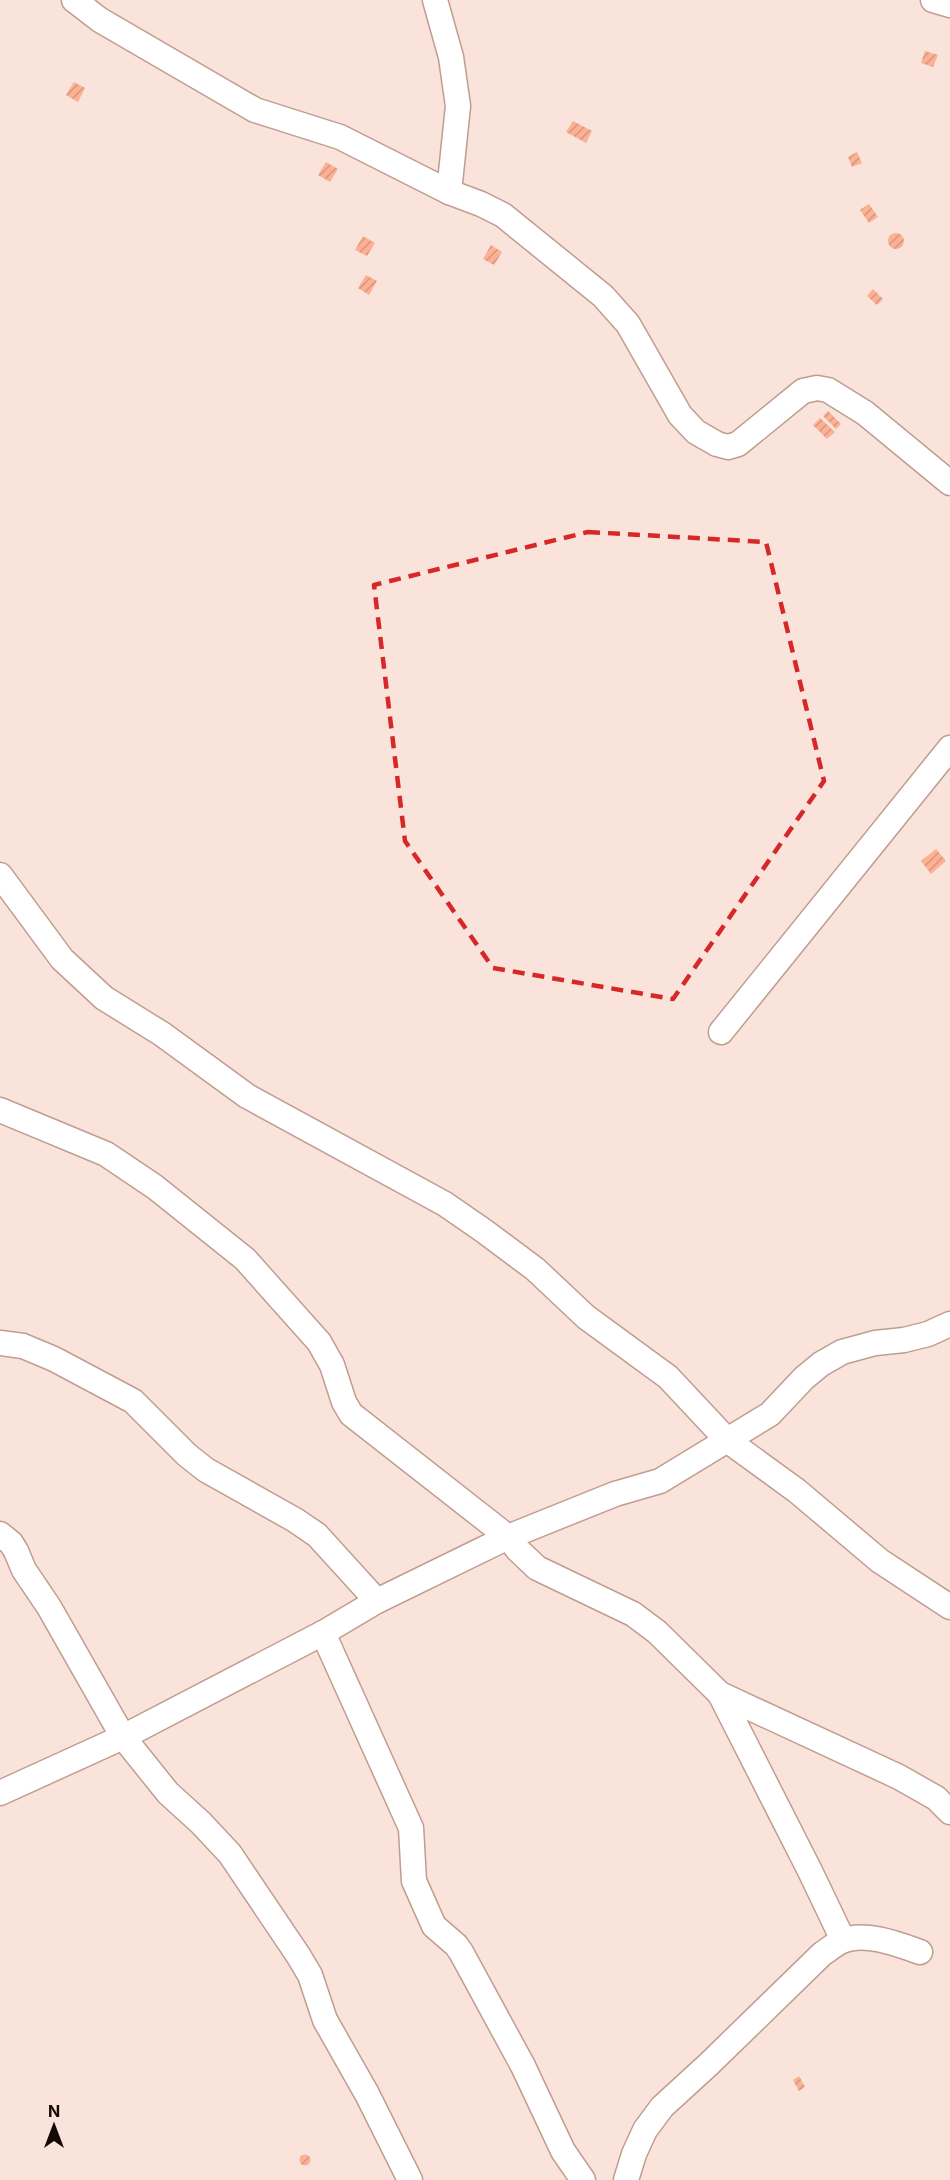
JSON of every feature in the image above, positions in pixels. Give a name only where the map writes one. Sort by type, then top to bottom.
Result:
[{"type":"street","points":[[74,0],[100,20],[255,110],[340,137],[449,192],[503,215],[603,296],[628,324],[680,415],[696,432],[710,440],[728,447],[738,444],[803,391],[817,388],[828,390],[865,413],[950,483]]},
{"type":"street","points":[[435,0],[451,57],[458,106],[449,192]]},
{"type":"street","points":[[933,0],[950,5]]},
{"type":"street","points":[[721,1032],[950,748]]},
{"type":"street","points":[[0,875],[62,960],[104,998],[162,1034],[247,1096],[445,1204],[484,1231],[535,1269],[586,1317],[668,1377],[727,1440],[797,1491],[880,1561],[950,1607]]},
{"type":"street","points":[[0,1110],[106,1154],[155,1187],[245,1259],[319,1342],[332,1365],[344,1402],[351,1414],[508,1537],[537,1568],[633,1614],[657,1632],[720,1694],[843,1940]]},
{"type":"street","points":[[0,1793],[123,1737],[323,1633],[377,1601],[508,1537],[615,1494],[660,1481],[770,1414],[804,1378],[821,1364],[842,1352],[875,1343],[904,1340],[928,1334],[950,1324]]},
{"type":"street","points":[[0,1343],[23,1346],[54,1359],[133,1401],[187,1455],[206,1470],[295,1520],[317,1535],[377,1601]]},
{"type":"street","points":[[0,1534],[11,1543],[16,1551],[24,1570],[49,1607],[123,1737],[168,1793],[201,1822],[230,1854],[298,1955],[310,1975],[325,2020],[367,2094],[410,2180]]},
{"type":"street","points":[[323,1633],[411,1828],[414,1881],[434,1926],[461,1952],[523,2066],[563,2151],[583,2180]]},
{"type":"street","points":[[720,1694],[899,1777],[936,1798],[950,1812]]},
{"type":"street","points":[[626,2180],[645,2130],[662,2107],[822,1954],[843,1940],[863,1938],[887,1940],[920,1952]]},
{"type":"highlighted area","points":[[588,532],[766,542],[824,781],[673,999],[493,968],[405,841],[374,585]]},
{"type":"building","points":[[925,51],[938,55],[933,67],[921,63]]},
{"type":"building","points":[[74,82],[85,88],[78,102],[66,95]]},
{"type":"building","points":[[573,121],[592,131],[586,143],[566,132]]},
{"type":"building","points":[[857,152],[862,163],[852,167],[848,157]]},
{"type":"building","points":[[326,162],[338,169],[330,182],[318,175]]},
{"type":"building","points":[[869,204],[878,217],[869,223],[860,210]]},
{"type":"building","points":[[893,233],[899,233],[904,241],[902,247],[893,249],[888,244],[888,238]]},
{"type":"building","points":[[363,236],[375,243],[367,256],[355,250]]},
{"type":"building","points":[[491,245],[502,252],[494,265],[483,259]]},
{"type":"building","points":[[366,275],[377,281],[369,295],[358,288]]},
{"type":"building","points":[[873,289],[883,299],[877,305],[867,296]]},
{"type":"building","points":[[828,411],[841,424],[836,429],[823,416]]},
{"type":"building","points":[[820,418],[835,432],[827,439],[813,425]]},
{"type":"building","points":[[936,849],[946,861],[931,874],[921,861]]},
{"type":"building","points":[[799,2076],[805,2087],[799,2091],[793,2080]]},
{"type":"building","points":[[305,2155],[309,2156],[309,2164],[305,2165],[301,2164],[300,2160],[301,2156]]}]
